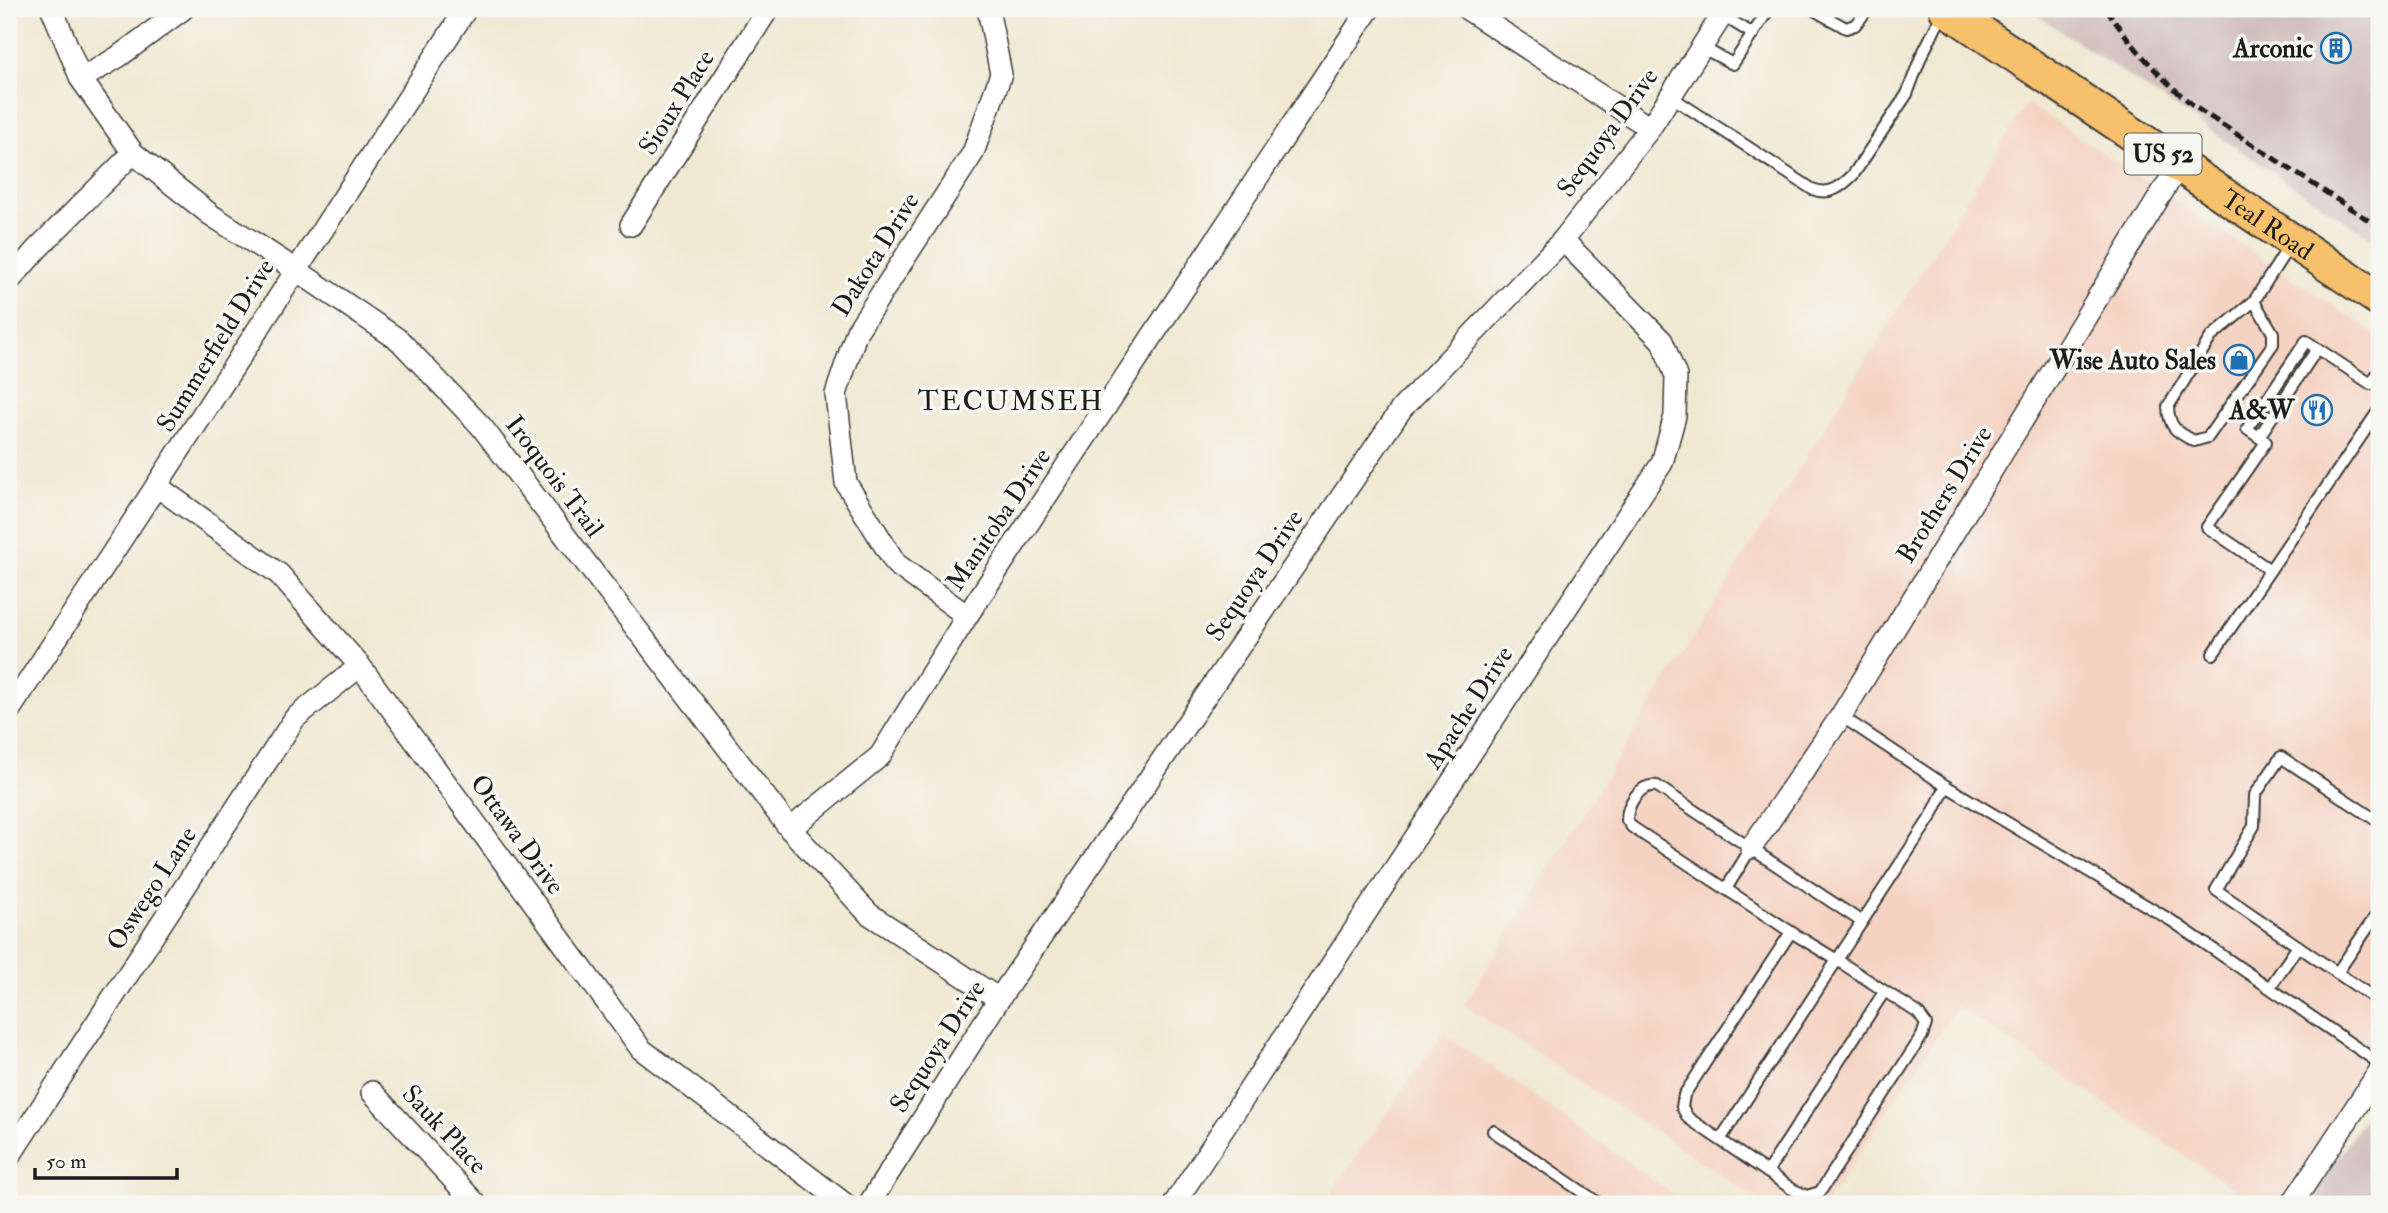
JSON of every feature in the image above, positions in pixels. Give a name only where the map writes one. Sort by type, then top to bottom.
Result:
[{"type":"main road","name":"Teal Road","points":[[1946,9],[2379,299]]},
{"type":"street","name":"Iroquois Trail","points":[[52,9],[81,79],[133,153],[211,215],[399,340],[481,426],[790,829],[869,914],[999,999]]},
{"type":"street","points":[[81,79],[118,57],[183,9]]},
{"type":"street","name":"Summerfield Drive","points":[[9,710],[158,487],[466,9]]},
{"type":"street","name":"Sioux Place","points":[[631,225],[768,9]]},
{"type":"street","name":"Dakota Drive","points":[[967,616],[896,564],[846,483],[836,394],[857,331],[973,153],[1001,74],[988,9]]},
{"type":"street","name":"Manitoba Drive","points":[[790,829],[880,757],[967,616],[1369,9]]},
{"type":"street","points":[[1466,9],[1650,128]]},
{"type":"street","name":"Sequoya Drive","points":[[869,1204],[999,999],[1402,408],[1563,240],[1650,128],[1724,12]]},
{"type":"street","points":[[9,281],[37,249],[133,153]]},
{"type":"street","name":"Brothers Drive","points":[[1751,848],[1840,716],[2179,165]]},
{"type":"street","name":"Apache Drive","points":[[1174,1204],[1662,463],[1675,416],[1676,376],[1661,341],[1563,240]]},
{"type":"street","name":"Ottawa Drive","points":[[158,487],[279,573],[360,666],[641,1049],[845,1204]]},
{"type":"street","name":"Oswego Lane","points":[[9,1157],[295,718],[360,666]]},
{"type":"street","points":[[2292,1204],[2379,1072]]},
{"type":"street","name":"Sauk Place","points":[[372,1092],[476,1204]]},
{"type":"lane","points":[[1701,47],[1732,65],[1769,9]]},
{"type":"lane","points":[[1812,9],[1846,29],[1856,25],[1868,9]]},
{"type":"lane","points":[[1670,96],[1812,189],[1830,192],[1842,186],[1853,175],[1907,93],[1921,57],[1946,9]]},
{"type":"lane","points":[[1724,12],[1753,34]]},
{"type":"lane","points":[[2254,301],[2273,333],[2273,344],[2208,438],[2194,441],[2178,433],[2169,420],[2168,407],[2211,337],[2254,301],[2292,241]]},
{"type":"lane","points":[[2270,570],[2207,527],[2266,442],[2247,429],[2306,341],[2375,387],[2379,371]]},
{"type":"lane","points":[[2213,654],[2379,410]]},
{"type":"lane","points":[[1840,716],[1946,786],[2172,921],[2379,1063]]},
{"type":"lane","points":[[2379,822],[2281,757],[2255,795],[2254,826],[2216,890],[2371,996],[2379,984]]},
{"type":"lane","points":[[1791,932],[1684,1095],[1682,1107],[1688,1118],[1807,1196],[1819,1192],[1915,1048],[1926,1024],[1918,1013],[1632,827],[1627,820],[1627,811],[1643,788],[1648,785],[1657,786],[1862,922]]},
{"type":"lane","points":[[1720,1140],[1932,815],[1946,786]]},
{"type":"lane","points":[[1726,889],[1751,848]]},
{"type":"lane","points":[[2337,972],[2379,911]]},
{"type":"lane","points":[[2270,987],[2298,946]]},
{"type":"lane","points":[[1767,1172],[1884,992]]},
{"type":"lane","points":[[1493,1131],[1600,1204]]},
{"type":"shaded area","points":[[2028,9],[2379,9],[2379,243]]},
{"type":"shaded area","points":[[2027,103],[2379,336],[2379,1050],[2278,1204],[2258,1204],[1957,1006],[1825,1204],[1765,1204],[1464,1005]]},
{"type":"shaded area","points":[[1443,1033],[1687,1204],[1323,1204]]},
{"type":"shaded area","points":[[2379,1095],[2379,1204],[2308,1204]]},
{"type":"railway","points":[[2106,9],[2148,62],[2198,109],[2379,227]]},
{"type":"place","name":"Arconic","points":[[2336,48]]},
{"type":"place","name":"Wise Auto Sales","points":[[2239,360]]},
{"type":"place","name":"A&W","points":[[2317,410]]},
{"type":"district","name":"TECUMSEH","points":[[1011,400]]}]
